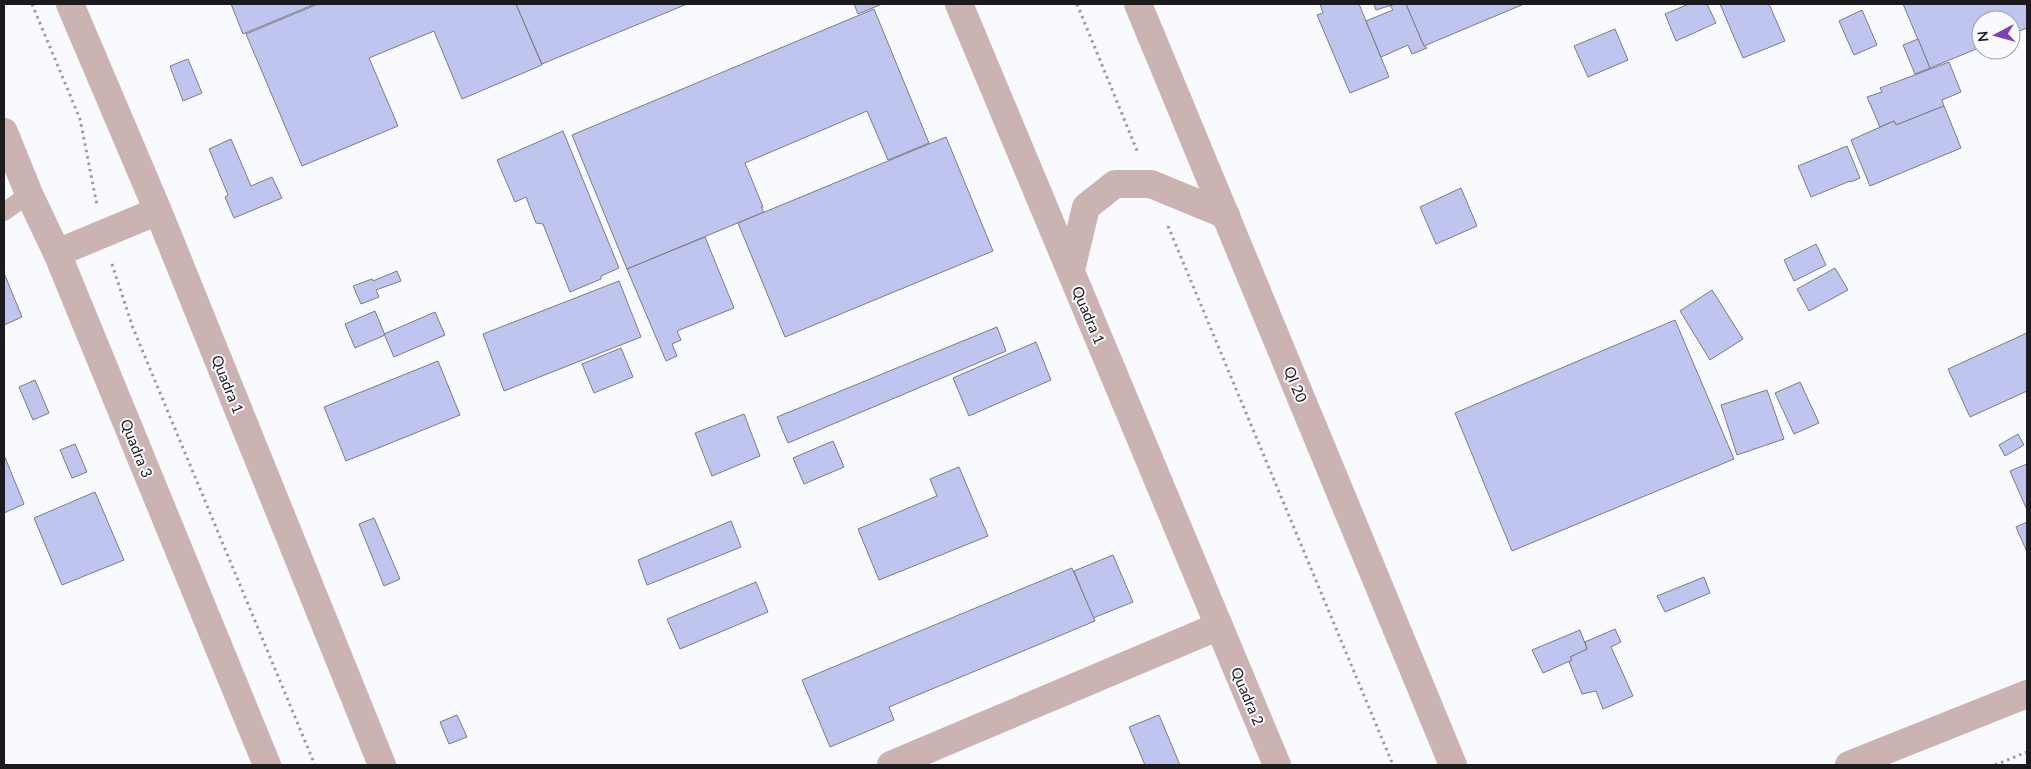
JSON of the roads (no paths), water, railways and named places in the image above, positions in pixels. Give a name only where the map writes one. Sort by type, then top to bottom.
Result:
[{"type":"street","name":"Quadra 1","points":[[70,4],[158,211],[382,765]]},
{"type":"street","name":"Quadra 1","points":[[959,4],[1220,626]]},
{"type":"street","name":"QI 20","points":[[1138,4],[1453,765]]},
{"type":"street","name":"Quadra 3","points":[[4,132],[29,194],[57,253],[267,765]]},
{"type":"street","points":[[1071,270],[1086,207],[1115,184],[1151,184],[1226,215]]},
{"type":"street","points":[[57,253],[158,211]]},
{"type":"street","points":[[891,765],[1220,626]]},
{"type":"street","name":"Quadra 2","points":[[1220,626],[1277,765]]},
{"type":"street","points":[[1849,765],[2027,694]]},
{"type":"lane","points":[[4,212],[29,194]]}]
